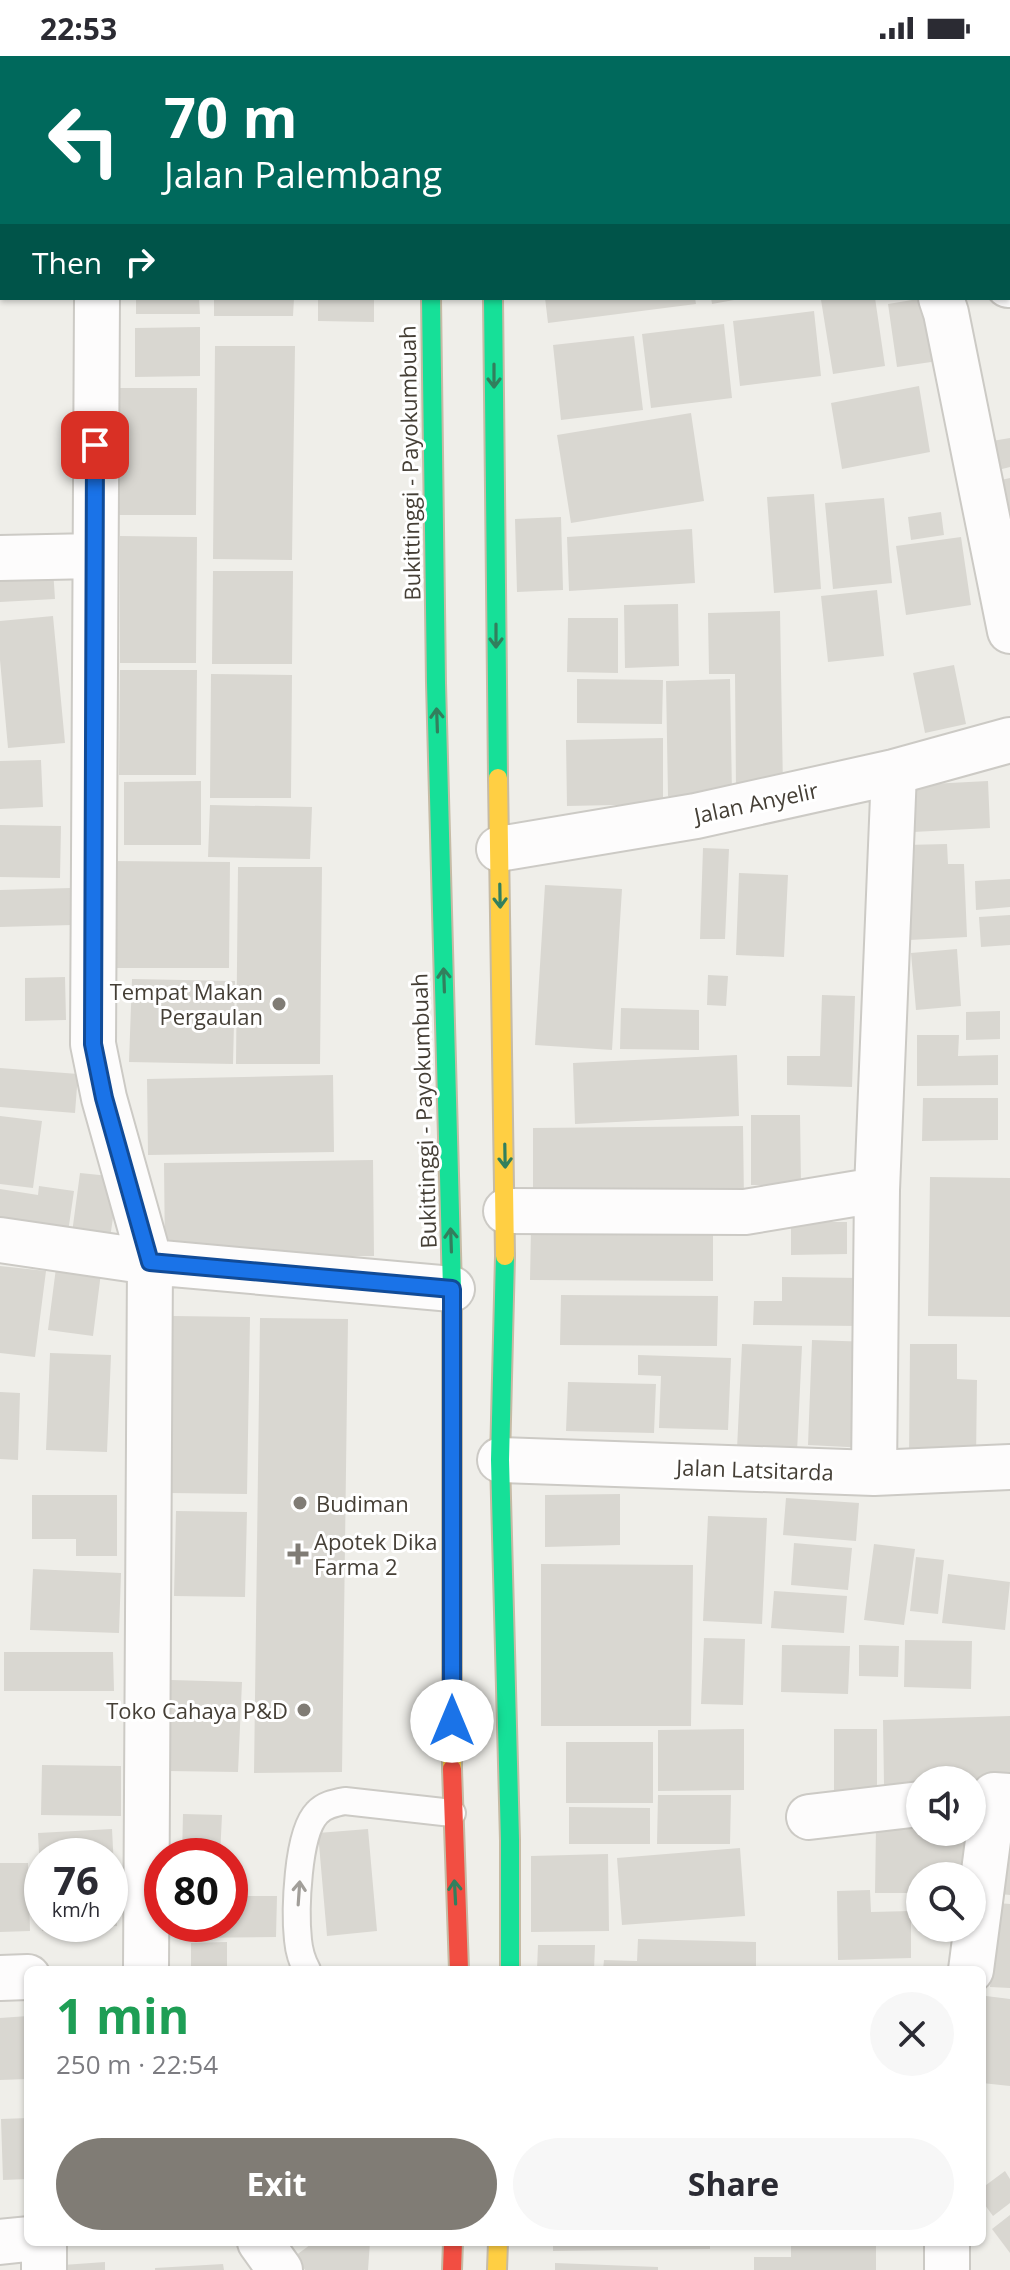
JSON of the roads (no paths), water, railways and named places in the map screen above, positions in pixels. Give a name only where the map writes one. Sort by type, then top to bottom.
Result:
[{"type":"highway","name":"Bukittinggi - Payokumbuah","points":[[431,300],[443,682],[452,1289],[452,1813],[459,1966]]},
{"type":"highway","points":[[493,300],[488,677],[499,849],[506,1211],[500,1460],[510,1840],[510,1966]]},
{"type":"highway","points":[[452,2270],[453,2246]]},
{"type":"highway","points":[[497,2270],[498,2246]]},
{"type":"street","points":[[97,300],[93,1044],[104,1098],[150,1262],[146,1966]]},
{"type":"street","points":[[955,303],[1010,631]]},
{"type":"street","points":[[0,558],[94,556]]},
{"type":"street","name":"Jalan Anyelir","points":[[499,849],[696,816],[894,772],[1010,740]]},
{"type":"street","points":[[874,1473],[877,1190],[894,772]]},
{"type":"street","points":[[506,1211],[745,1212],[877,1190]]},
{"type":"street","points":[[0,1240],[150,1262],[452,1289]]},
{"type":"street","name":"Jalan Latsitarda","points":[[500,1460],[874,1473],[1010,1467]]},
{"type":"street","points":[[971,1966],[992,1796]]},
{"type":"street","points":[[809,1817],[906,1806]]},
{"type":"street","points":[[0,1978],[24,1977]]},
{"type":"street","points":[[0,2242],[24,2239]]},
{"type":"street","points":[[44,2246],[44,2270]]},
{"type":"street","points":[[263,2246],[280,2270]]},
{"type":"street","points":[[947,2246],[947,2270]]},
{"type":"lane","points":[[306,1966],[298,1941],[298,1893],[305,1832],[316,1814],[329,1805],[345,1801],[452,1813]]},
{"type":"place","name":"Tempat Makan Pergaulan","points":[[279,1004]]},
{"type":"place","name":"Budiman","points":[[300,1503]]},
{"type":"place","name":"Apotek Dika Farma 2","points":[[298,1554]]},
{"type":"place","name":"Toko Cahaya P&D","points":[[304,1710]]}]
